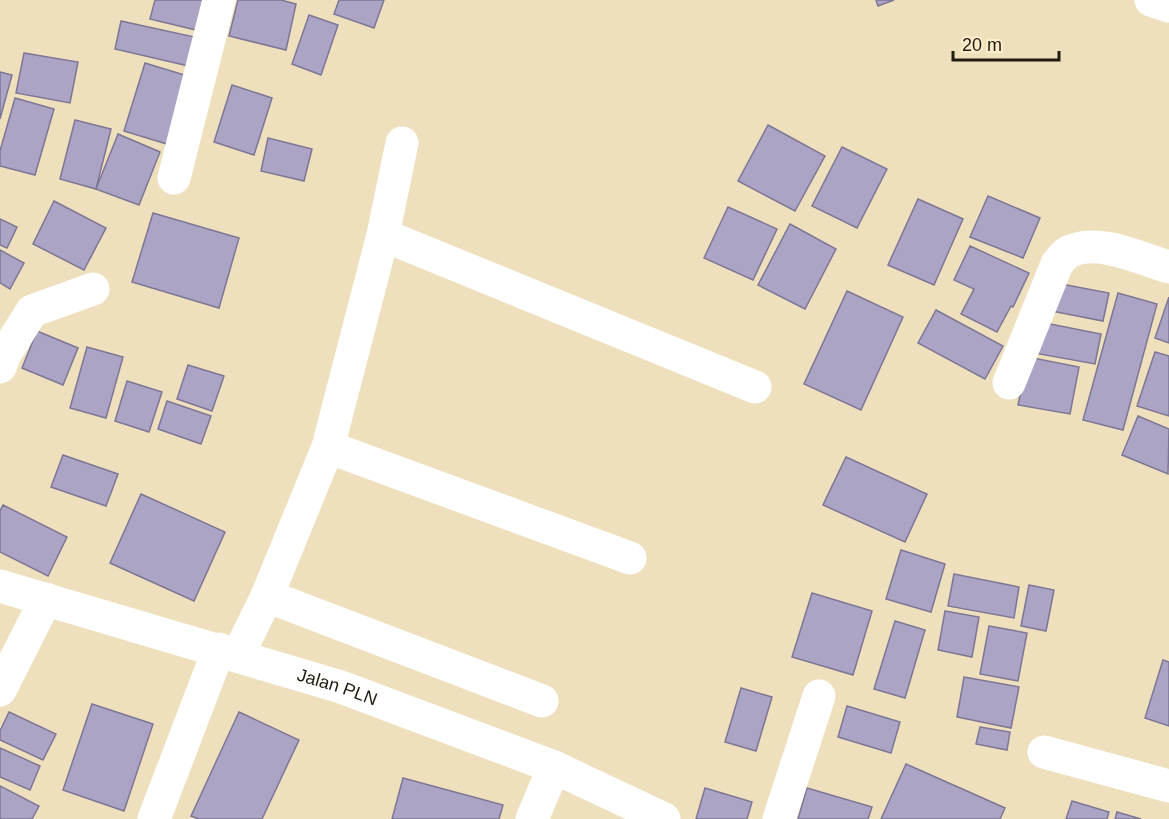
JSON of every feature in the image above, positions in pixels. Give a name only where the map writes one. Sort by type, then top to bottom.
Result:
[{"type":"street","points":[[174,178],[219,0]]},
{"type":"street","points":[[1151,0],[1169,6]]},
{"type":"street","points":[[154,819],[228,652],[267,596],[328,447],[383,235],[402,143]]},
{"type":"street","points":[[383,235],[755,387]]},
{"type":"street","points":[[1010,383],[1057,264],[1069,251],[1084,247],[1106,249],[1169,267]]},
{"type":"street","points":[[0,367],[5,354],[32,311],[93,290]]},
{"type":"street","points":[[328,447],[630,558]]},
{"type":"street","name":"Jalan PLN","points":[[0,586],[341,687],[554,767],[664,819]]},
{"type":"street","points":[[267,596],[542,701]]},
{"type":"street","points":[[0,690],[46,599]]},
{"type":"street","points":[[779,819],[819,696]]},
{"type":"street","points":[[1044,752],[1169,786]]},
{"type":"street","points":[[532,819],[554,767]]},
{"type":"building","points":[[155,0],[208,0],[200,31],[150,19]]},
{"type":"building","points":[[238,0],[281,0],[296,4],[286,50],[229,36]]},
{"type":"building","points":[[339,0],[384,0],[374,28],[334,14]]},
{"type":"building","points":[[876,0],[894,0],[878,6]]},
{"type":"building","points":[[309,15],[338,25],[321,75],[292,64]]},
{"type":"building","points":[[121,21],[199,38],[193,67],[115,49]]},
{"type":"building","points":[[24,53],[78,62],[70,103],[16,93]]},
{"type":"building","points":[[145,63],[191,77],[170,145],[124,131]]},
{"type":"building","points":[[0,72],[12,75],[0,119]]},
{"type":"building","points":[[232,85],[272,98],[254,155],[214,142]]},
{"type":"building","points":[[15,98],[54,109],[35,175],[0,166],[0,151]]},
{"type":"building","points":[[75,120],[111,129],[96,189],[60,179]]},
{"type":"building","points":[[768,125],[825,156],[795,211],[738,181]]},
{"type":"building","points":[[118,134],[160,152],[139,205],[96,189]]},
{"type":"building","points":[[268,138],[312,149],[304,181],[261,171]]},
{"type":"building","points":[[842,147],[887,169],[857,228],[812,206]]},
{"type":"building","points":[[988,196],[1040,218],[1023,258],[970,237]]},
{"type":"building","points":[[918,199],[963,219],[934,285],[888,265]]},
{"type":"building","points":[[54,201],[106,228],[84,270],[33,244]]},
{"type":"building","points":[[728,207],[777,229],[753,280],[704,258]]},
{"type":"building","points":[[153,213],[239,238],[219,308],[132,282]]},
{"type":"building","points":[[0,219],[17,227],[7,248],[0,245]]},
{"type":"building","points":[[790,224],[836,249],[805,309],[758,285]]},
{"type":"building","points":[[970,246],[1029,273],[1013,307],[1011,306],[997,332],[961,314],[974,289],[954,280]]},
{"type":"building","points":[[0,250],[24,263],[10,289],[0,283]]},
{"type":"building","points":[[1051,282],[1109,293],[1103,321],[1046,310]]},
{"type":"building","points":[[847,291],[903,317],[861,410],[804,384]]},
{"type":"building","points":[[1118,293],[1157,304],[1123,430],[1083,420]]},
{"type":"building","points":[[1169,297],[1169,343],[1155,338]]},
{"type":"building","points":[[936,310],[1003,346],[985,379],[918,343]]},
{"type":"building","points":[[1040,322],[1101,334],[1095,364],[1034,353]]},
{"type":"building","points":[[37,331],[78,348],[63,385],[22,368]]},
{"type":"building","points":[[87,347],[123,357],[106,418],[70,408]]},
{"type":"building","points":[[1155,352],[1169,356],[1169,416],[1137,406]]},
{"type":"building","points":[[1028,357],[1079,367],[1070,414],[1018,405]]},
{"type":"building","points":[[188,365],[224,376],[212,411],[177,399]]},
{"type":"building","points":[[127,381],[162,392],[149,432],[115,421]]},
{"type":"building","points":[[167,401],[211,416],[201,444],[158,429]]},
{"type":"building","points":[[1138,416],[1169,429],[1168,474],[1122,455]]},
{"type":"building","points":[[63,455],[118,474],[106,506],[51,487]]},
{"type":"building","points":[[846,457],[927,494],[905,542],[823,505]]},
{"type":"building","points":[[141,494],[225,532],[194,601],[110,563]]},
{"type":"building","points":[[3,505],[67,537],[48,576],[0,552],[0,511]]},
{"type":"building","points":[[901,550],[945,564],[931,612],[886,599]]},
{"type":"building","points":[[954,574],[1019,587],[1014,618],[948,606]]},
{"type":"building","points":[[1029,585],[1054,590],[1046,631],[1021,626]]},
{"type":"building","points":[[812,593],[872,611],[853,675],[792,657]]},
{"type":"building","points":[[945,611],[979,617],[972,657],[938,650]]},
{"type":"building","points":[[895,621],[925,630],[905,698],[874,689]]},
{"type":"building","points":[[989,626],[1027,633],[1018,681],[980,674]]},
{"type":"building","points":[[1163,660],[1169,662],[1169,726],[1145,718]]},
{"type":"building","points":[[964,677],[1019,687],[1011,728],[957,717]]},
{"type":"building","points":[[741,688],[772,697],[756,751],[725,742]]},
{"type":"building","points":[[92,704],[153,724],[124,811],[63,790]]},
{"type":"building","points":[[847,706],[900,722],[891,753],[838,737]]},
{"type":"building","points":[[9,712],[56,734],[43,760],[0,740],[0,731]]},
{"type":"building","points":[[239,712],[299,740],[262,819],[199,819],[191,816]]},
{"type":"building","points":[[980,727],[1010,732],[1007,750],[976,744]]},
{"type":"building","points":[[0,748],[40,766],[30,790],[0,777]]},
{"type":"building","points":[[906,764],[1005,808],[1000,819],[881,819]]},
{"type":"building","points":[[403,778],[503,805],[499,819],[392,819]]},
{"type":"building","points":[[0,786],[39,806],[32,819],[0,819]]},
{"type":"building","points":[[705,788],[752,802],[747,819],[696,819]]},
{"type":"building","points":[[807,788],[872,807],[868,819],[798,819]]},
{"type":"building","points":[[1072,801],[1109,812],[1107,819],[1066,819]]},
{"type":"building","points":[[1117,812],[1141,819],[1115,819]]}]
